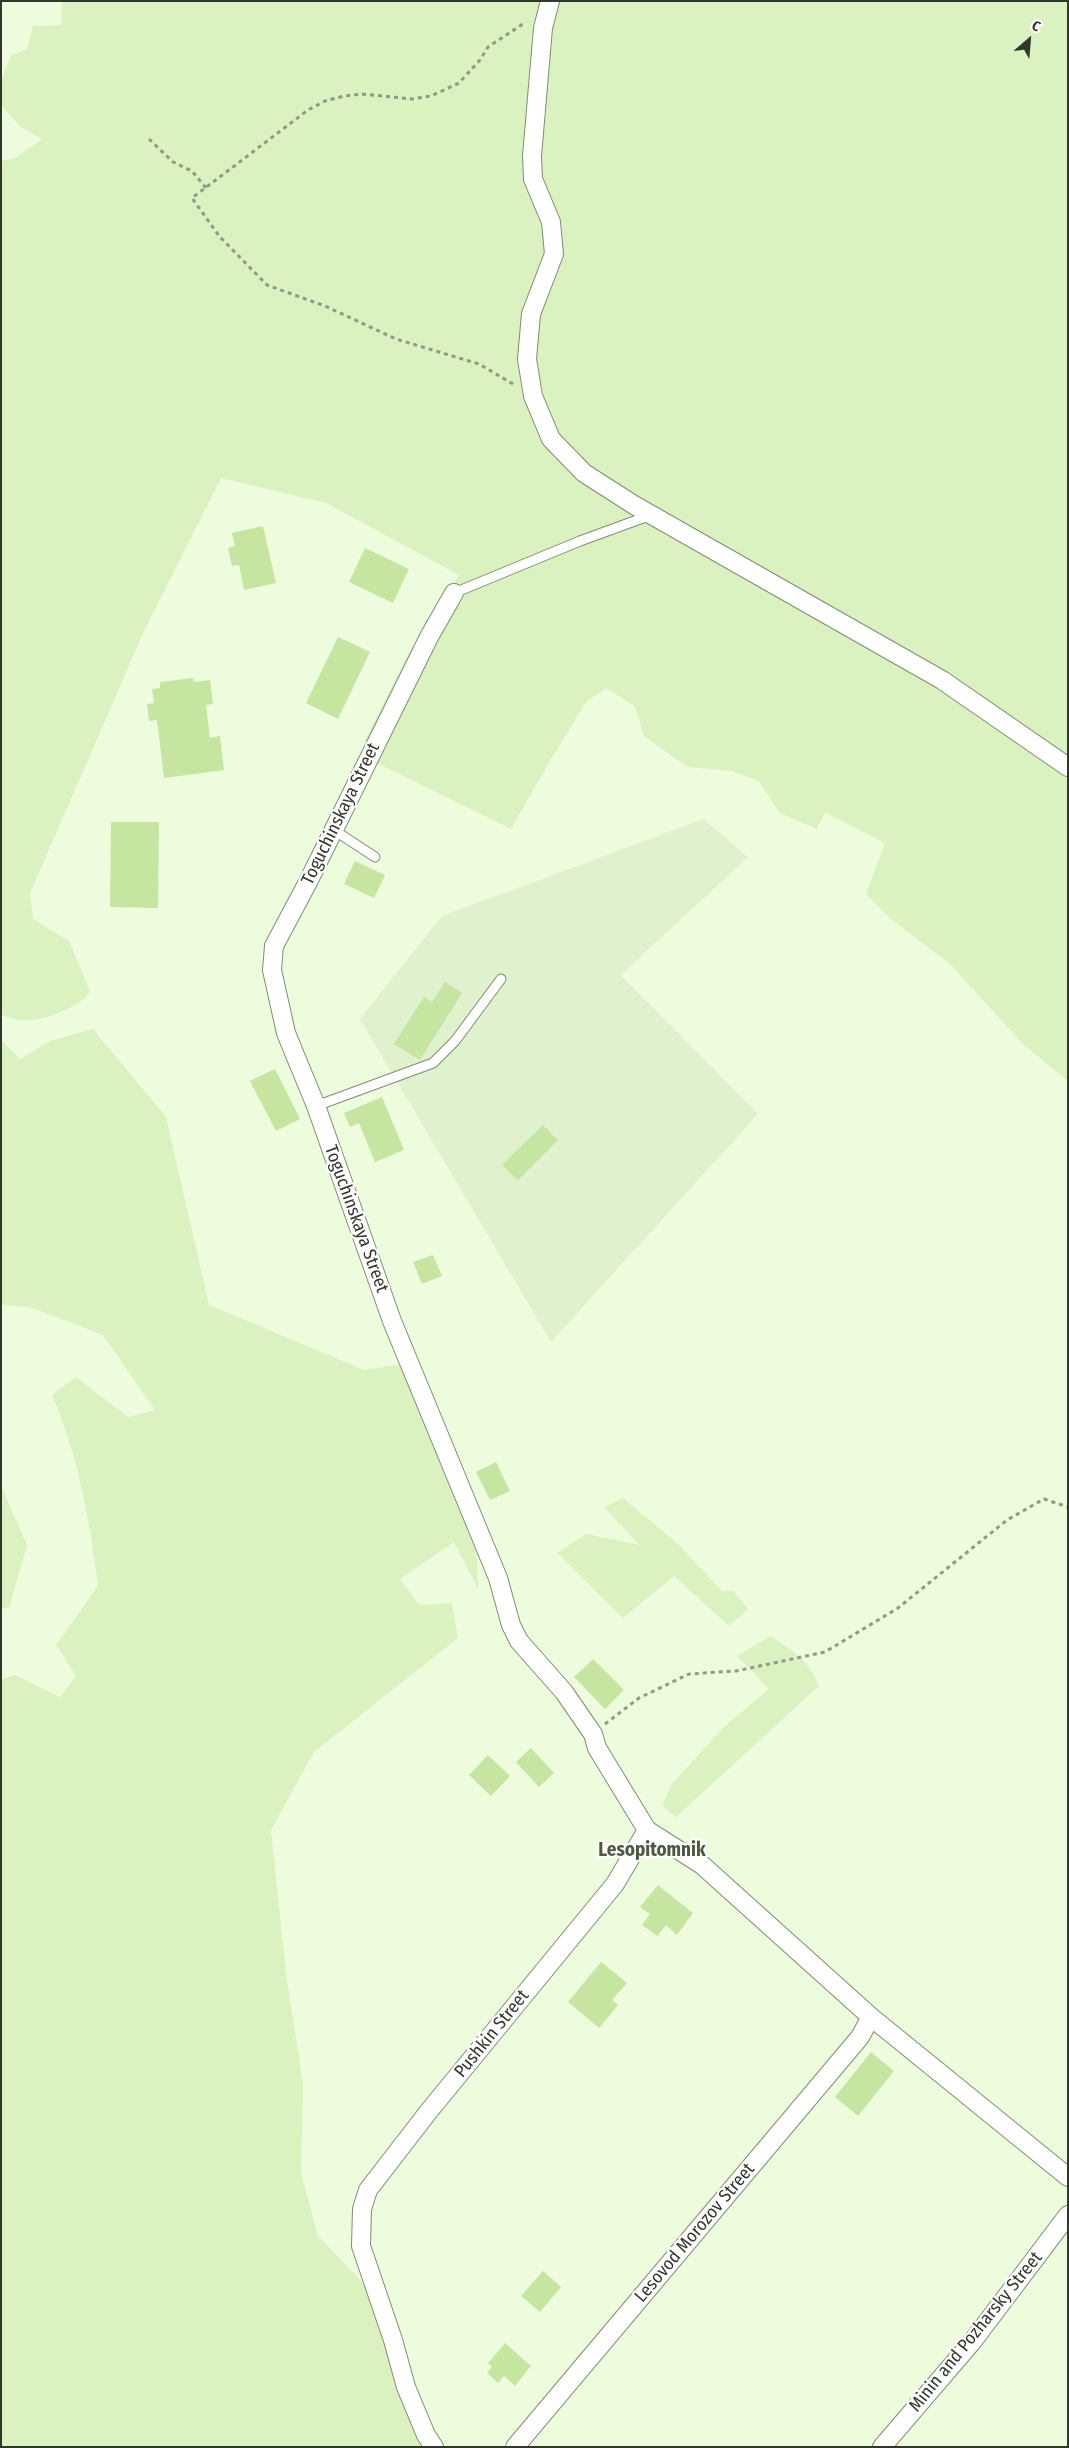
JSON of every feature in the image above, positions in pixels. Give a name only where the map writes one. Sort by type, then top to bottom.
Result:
[{"type":"street","points":[[549,3],[543,28],[532,156],[532,179],[551,222],[554,254],[531,314],[527,358],[533,396],[551,439],[584,473],[652,515],[942,680],[1068,767]]},
{"type":"street","name":"Toguchinskaya Street","points":[[454,593],[429,637],[334,830],[274,946],[272,970],[286,1033],[316,1106],[392,1321],[498,1578],[511,1626],[520,1641],[564,1692],[593,1734],[597,1748],[647,1830]]},
{"type":"street","points":[[647,1830],[702,1865],[871,2017],[1068,2178]]},
{"type":"street","name":"Pushkin Street","points":[[434,2447],[426,2435],[406,2387],[393,2340],[361,2246],[362,2209],[368,2190],[429,2111],[616,1884],[647,1830]]},
{"type":"street","name":"Lesovod Morozov Street","points":[[515,2447],[860,2037],[871,2017]]},
{"type":"street","name":"Minin and Pozharsky Street","points":[[882,2447],[972,2342],[1068,2215]]},
{"type":"lane","points":[[454,593],[580,541],[652,515]]},
{"type":"lane","points":[[334,830],[375,857]]},
{"type":"lane","points":[[316,1106],[433,1063],[455,1040],[501,979]]},
{"type":"path","points":[[533,396],[479,364],[396,339],[326,306],[267,285],[220,238],[192,198],[308,110],[325,101],[362,94],[412,99],[431,96],[453,86],[480,60],[488,47],[549,3]]},
{"type":"path","points":[[149,139],[173,162],[192,171],[206,188]]},
{"type":"path","points":[[593,1734],[638,1698],[689,1674],[736,1671],[825,1652],[898,1608],[1006,1520],[1044,1499],[1068,1507]]},
{"type":"shaded area","points":[[62,1],[1068,1],[1068,1081],[1024,1045],[950,964],[891,919],[866,894],[885,843],[825,812],[817,829],[780,813],[759,781],[732,771],[688,767],[644,736],[635,706],[606,688],[586,702],[511,829],[365,757],[365,740],[409,653],[459,575],[326,503],[221,478],[145,629],[30,893],[33,919],[69,941],[90,991],[78,1003],[48,1017],[18,1020],[1,1015],[1,161],[14,159],[42,139],[21,127],[1,105],[1,82],[11,55],[27,49],[33,26],[61,25]]},
{"type":"shaded area","points":[[704,819],[748,857],[621,975],[758,1114],[551,1342],[360,1019],[442,916]]},
{"type":"shaded area","points":[[93,1029],[166,1117],[209,1305],[364,1370],[403,1364],[476,1547],[478,1589],[454,1542],[400,1579],[419,1605],[452,1603],[458,1638],[314,1752],[271,1830],[286,1974],[303,2084],[301,2173],[318,2236],[364,2284],[397,2384],[423,2440],[422,2447],[1,2447],[1,1680],[15,1675],[60,1697],[76,1676],[56,1645],[98,1586],[82,1489],[69,1441],[52,1395],[76,1377],[128,1417],[155,1410],[103,1335],[30,1307],[1,1305],[1,1040],[20,1059],[50,1041]]},
{"type":"shaded area","points":[[1,1486],[27,1545],[9,1608],[1,1609]]},
{"type":"shaded area","points":[[623,1498],[678,1544],[722,1591],[733,1591],[748,1609],[729,1626],[674,1576],[623,1618],[557,1553],[586,1534],[640,1545],[604,1507]]},
{"type":"shaded area","points":[[771,1636],[805,1662],[815,1676],[819,1686],[676,1817],[662,1806],[672,1784],[724,1727],[769,1689],[737,1656]]},
{"type":"building","points":[[263,526],[276,583],[244,590],[239,565],[232,566],[228,548],[235,546],[232,533]]},
{"type":"building","points":[[365,548],[409,569],[393,603],[349,582]]},
{"type":"building","points":[[338,637],[370,652],[338,719],[306,703]]},
{"type":"building","points":[[193,678],[194,682],[210,680],[213,704],[206,705],[210,738],[220,736],[224,770],[164,778],[157,720],[149,721],[147,704],[154,703],[152,689],[160,688],[160,682]]},
{"type":"building","points":[[111,822],[159,822],[158,908],[110,907]]},
{"type":"building","points":[[355,861],[385,875],[374,898],[344,884]]},
{"type":"building","points":[[445,982],[462,993],[420,1060],[394,1044],[424,997],[432,1002]]},
{"type":"building","points":[[275,1069],[300,1119],[276,1131],[250,1081]]},
{"type":"building","points":[[382,1097],[404,1150],[375,1162],[359,1123],[350,1127],[344,1113]]},
{"type":"building","points":[[543,1125],[558,1140],[518,1180],[502,1165]]},
{"type":"building","points":[[433,1255],[442,1276],[422,1284],[413,1262]]},
{"type":"building","points":[[496,1462],[510,1491],[490,1500],[476,1472]]},
{"type":"building","points":[[593,1659],[624,1690],[605,1709],[574,1677]]},
{"type":"building","points":[[531,1748],[554,1773],[539,1787],[516,1762]]},
{"type":"building","points":[[488,1755],[510,1776],[491,1796],[469,1775]]},
{"type":"building","points":[[658,1885],[693,1913],[677,1935],[666,1925],[657,1936],[642,1925],[650,1914],[640,1907]]},
{"type":"building","points":[[601,1962],[627,1983],[612,2000],[618,2005],[599,2028],[568,2002]]},
{"type":"building","points":[[871,2052],[894,2071],[858,2116],[835,2097]]},
{"type":"building","points":[[543,2271],[561,2287],[540,2312],[521,2296]]},
{"type":"building","points":[[505,2343],[531,2366],[515,2386],[504,2376],[498,2383],[487,2373],[492,2367],[488,2363]]},
{"type":"district","name":"Lesopitomnik","points":[[652,1851]]}]
